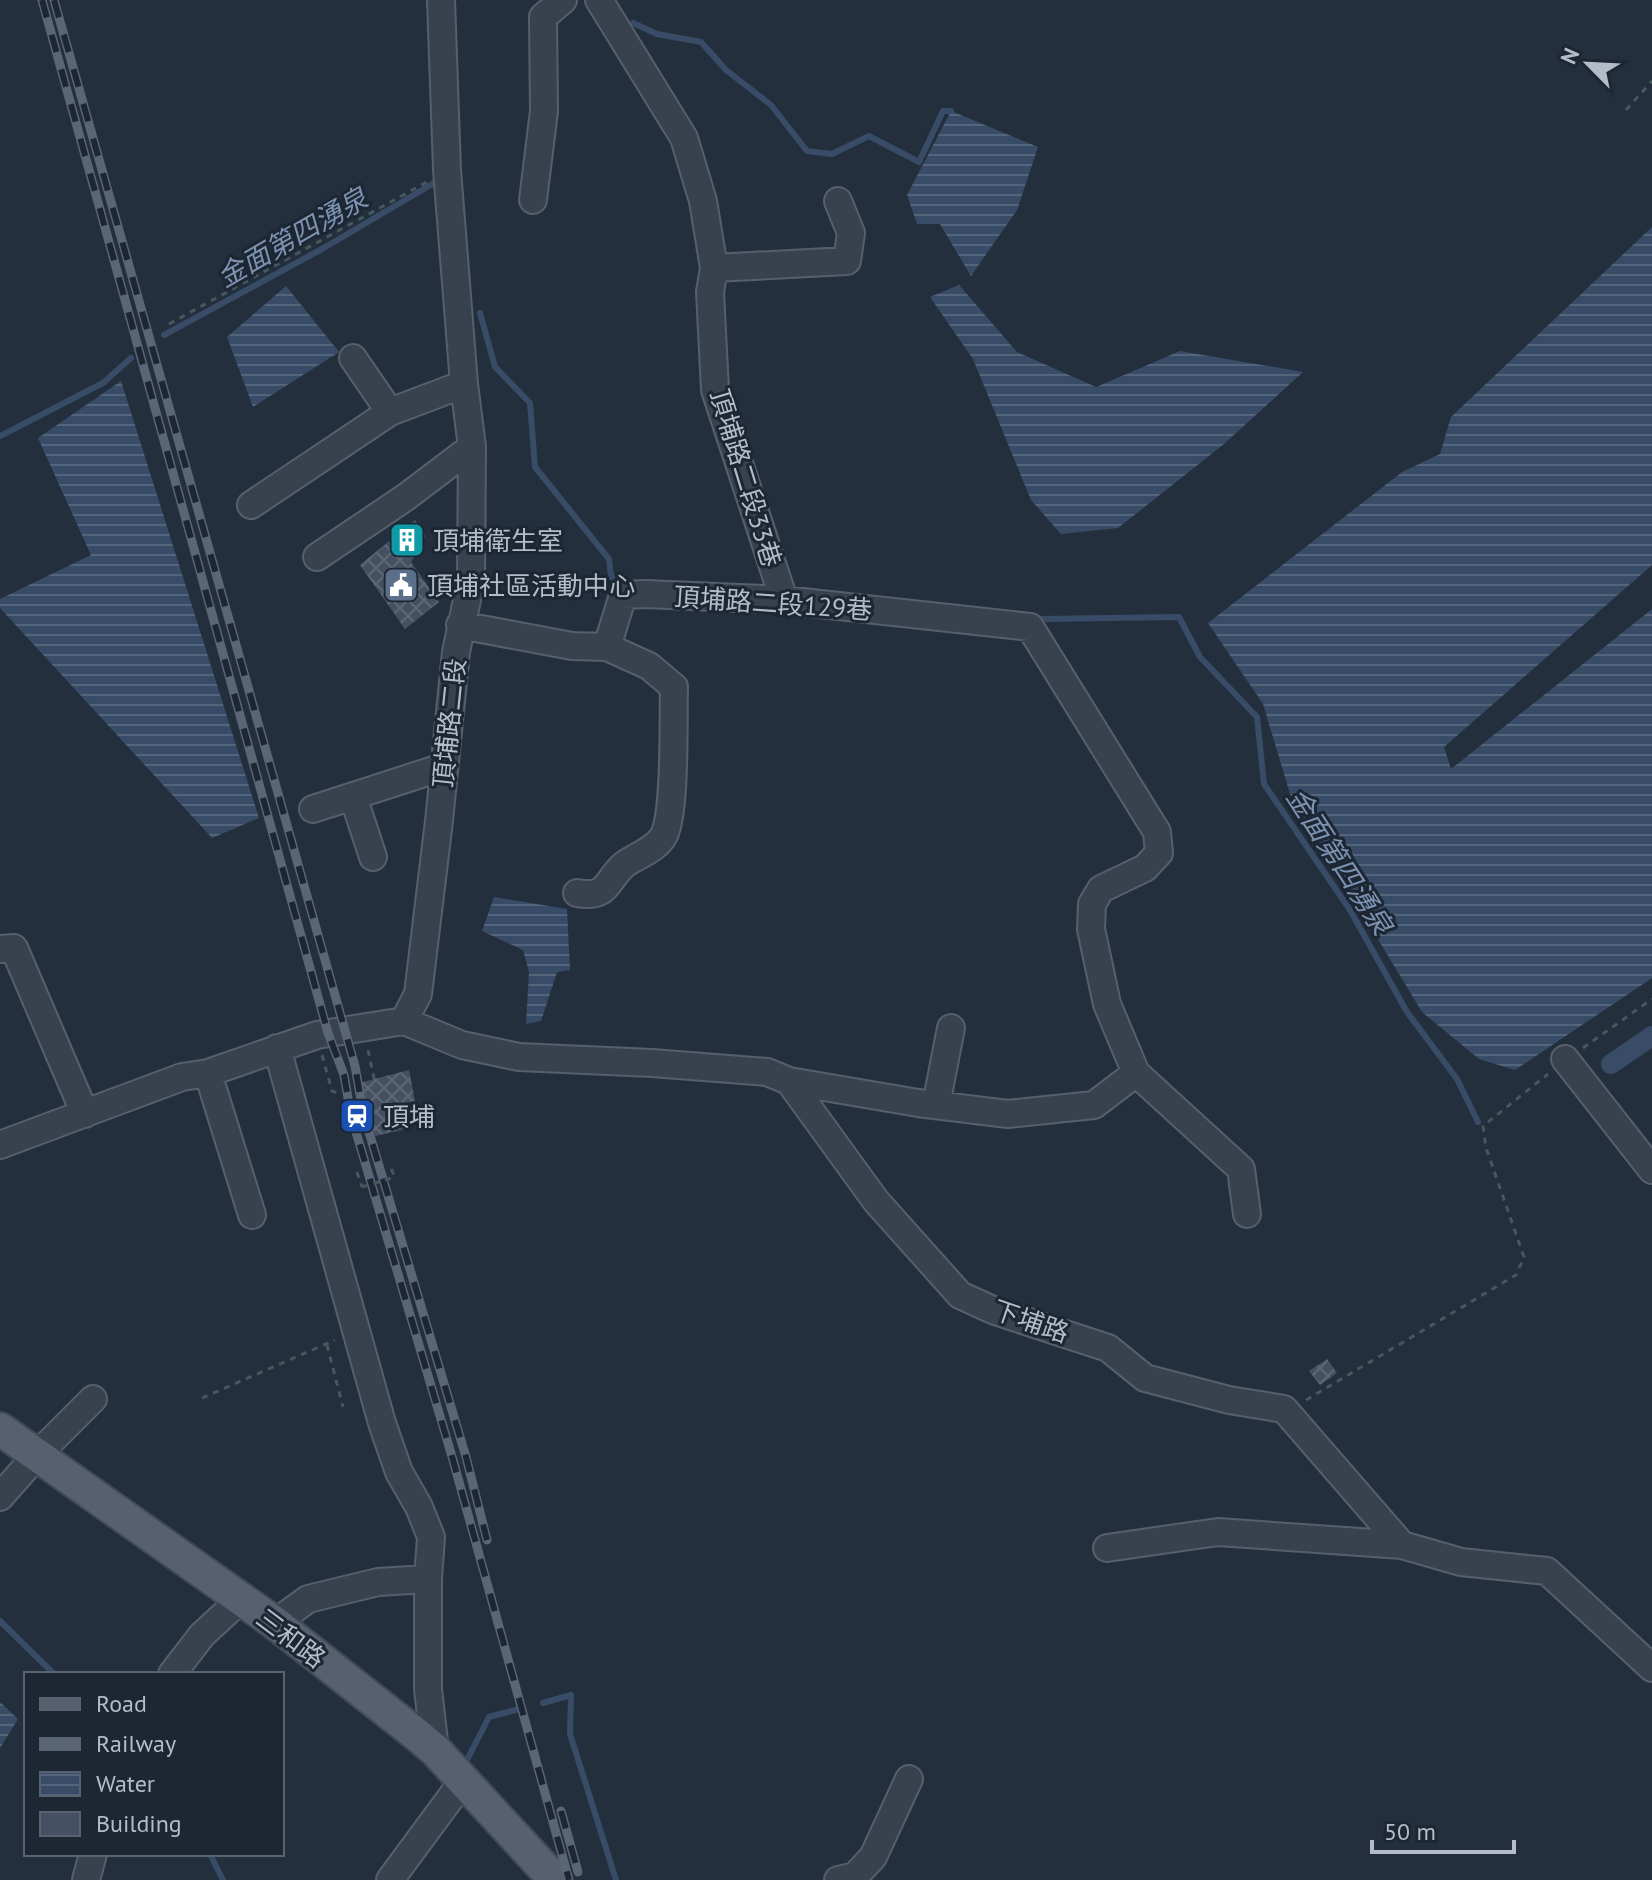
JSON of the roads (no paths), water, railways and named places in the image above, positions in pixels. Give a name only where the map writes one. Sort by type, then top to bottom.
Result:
[{"type":"main road","name":"三和路","points":[[0,1429],[275,1623],[435,1750],[555,1880]]},
{"type":"street","name":"頂埔路二段","points":[[404,1021],[418,994],[460,625],[471,581],[472,447],[447,170],[441,0]]},
{"type":"street","points":[[533,200],[544,111],[543,17],[563,0]]},
{"type":"street","name":"頂埔路二段33巷","points":[[599,0],[684,138],[703,201],[714,268],[710,292],[715,390],[784,600]]},
{"type":"street","points":[[714,268],[847,261],[851,233],[838,201]]},
{"type":"street","points":[[353,358],[390,412]]},
{"type":"street","points":[[251,505],[390,412],[464,384]]},
{"type":"street","points":[[317,557],[472,447]]},
{"type":"street","name":"頂埔路二段129巷","points":[[607,647],[623,595],[784,600],[1030,627],[1157,832],[1159,853],[1145,868],[1101,889],[1092,904],[1091,929],[1107,1004],[1136,1073]]},
{"type":"street","points":[[460,625],[572,646],[607,647],[649,666],[674,687],[670,806],[664,835],[641,857],[625,865],[606,889],[589,895],[577,893]]},
{"type":"street","points":[[313,809],[443,767]]},
{"type":"street","points":[[353,796],[373,857]]},
{"type":"street","points":[[7,948],[85,1114]]},
{"type":"street","points":[[0,1145],[182,1077],[208,1073],[317,1035],[404,1021],[462,1045],[519,1057],[767,1072],[789,1081],[1008,1114],[1094,1105],[1136,1073],[1241,1169],[1247,1214]]},
{"type":"street","points":[[936,1105],[951,1028]]},
{"type":"street","points":[[277,1048],[399,1472],[419,1507],[431,1537],[428,1689],[435,1750]]},
{"type":"street","points":[[1565,1059],[1652,1170]]},
{"type":"street","points":[[208,1073],[252,1215]]},
{"type":"street","name":"下埔路","points":[[789,1081],[876,1201],[960,1295],[995,1311],[1108,1348],[1145,1378],[1229,1400],[1284,1409],[1402,1545]]},
{"type":"street","points":[[0,1497],[93,1399]]},
{"type":"street","points":[[1107,1548],[1218,1532],[1402,1545],[1461,1562],[1547,1571],[1652,1668]]},
{"type":"street","points":[[275,1623],[308,1599],[378,1582],[428,1579]]},
{"type":"street","points":[[174,1672],[202,1635],[240,1600]]},
{"type":"street","points":[[838,1880],[855,1876],[873,1857],[909,1779]]},
{"type":"street","points":[[390,1880],[463,1781]]},
{"type":"street","points":[[86,1880],[92,1856]]},
{"type":"water","points":[[951,111],[1038,147],[1017,210],[971,276],[940,224],[917,224],[907,195]]},
{"type":"water","points":[[1652,227],[1652,565],[1444,747],[1451,769],[1652,609],[1652,978],[1515,1070],[1479,1059],[1422,1012],[1290,794],[1263,704],[1208,623],[1402,472],[1440,454],[1451,417]]},
{"type":"water","points":[[959,285],[1017,352],[1096,387],[1180,351],[1303,372],[1224,444],[1118,528],[1061,534],[1031,500],[973,359],[930,297]]},
{"type":"water","points":[[286,286],[339,352],[253,407],[227,337]]},
{"type":"water","points":[[121,381],[259,818],[212,838],[0,608],[0,599],[91,555],[38,438]]},
{"type":"water","points":[[494,897],[567,909],[570,970],[557,972],[541,1021],[526,1024],[529,972],[523,950],[482,931]]},
{"type":"water","points":[[0,1702],[18,1719],[0,1748]]},
{"type":"waterway","points":[[633,23],[657,34],[701,42],[726,70],[771,105],[807,151],[832,154],[869,136],[919,162],[943,111],[951,111]]},
{"type":"waterway","name":"金面第四湧泉","points":[[164,335],[322,249],[434,183],[440,185]]},
{"type":"waterway","name":"金面第四湧泉","points":[[480,313],[495,367],[530,403],[535,467],[609,559],[611,576],[619,587]]},
{"type":"waterway","name":"金面第四湧泉","points":[[0,436],[103,383],[131,358]]},
{"type":"waterway","name":"金面第四湧泉","points":[[1041,619],[1179,617],[1200,657],[1257,717],[1264,784],[1350,910],[1407,1012],[1457,1079],[1478,1122]]},
{"type":"waterway","points":[[1611,1064],[1652,1036]]},
{"type":"waterway","points":[[0,1621],[52,1672]]},
{"type":"waterway","points":[[543,1703],[571,1695],[570,1734],[616,1880]]},
{"type":"waterway","points":[[467,1760],[489,1717],[519,1709]]},
{"type":"waterway","points":[[211,1856],[223,1880]]},
{"type":"railway","points":[[42,0],[328,1033],[344,1075],[351,1115],[453,1460],[569,1880]]},
{"type":"railway","points":[[54,0],[355,1066],[363,1112],[466,1457],[487,1540]]},
{"type":"railway","points":[[561,1811],[578,1872]]},
{"type":"place","name":"頂埔衛生室","points":[[407,540]]},
{"type":"place","name":"頂埔社區活動中心","points":[[401,585]]},
{"type":"place","name":"頂埔","points":[[357,1116]]}]
